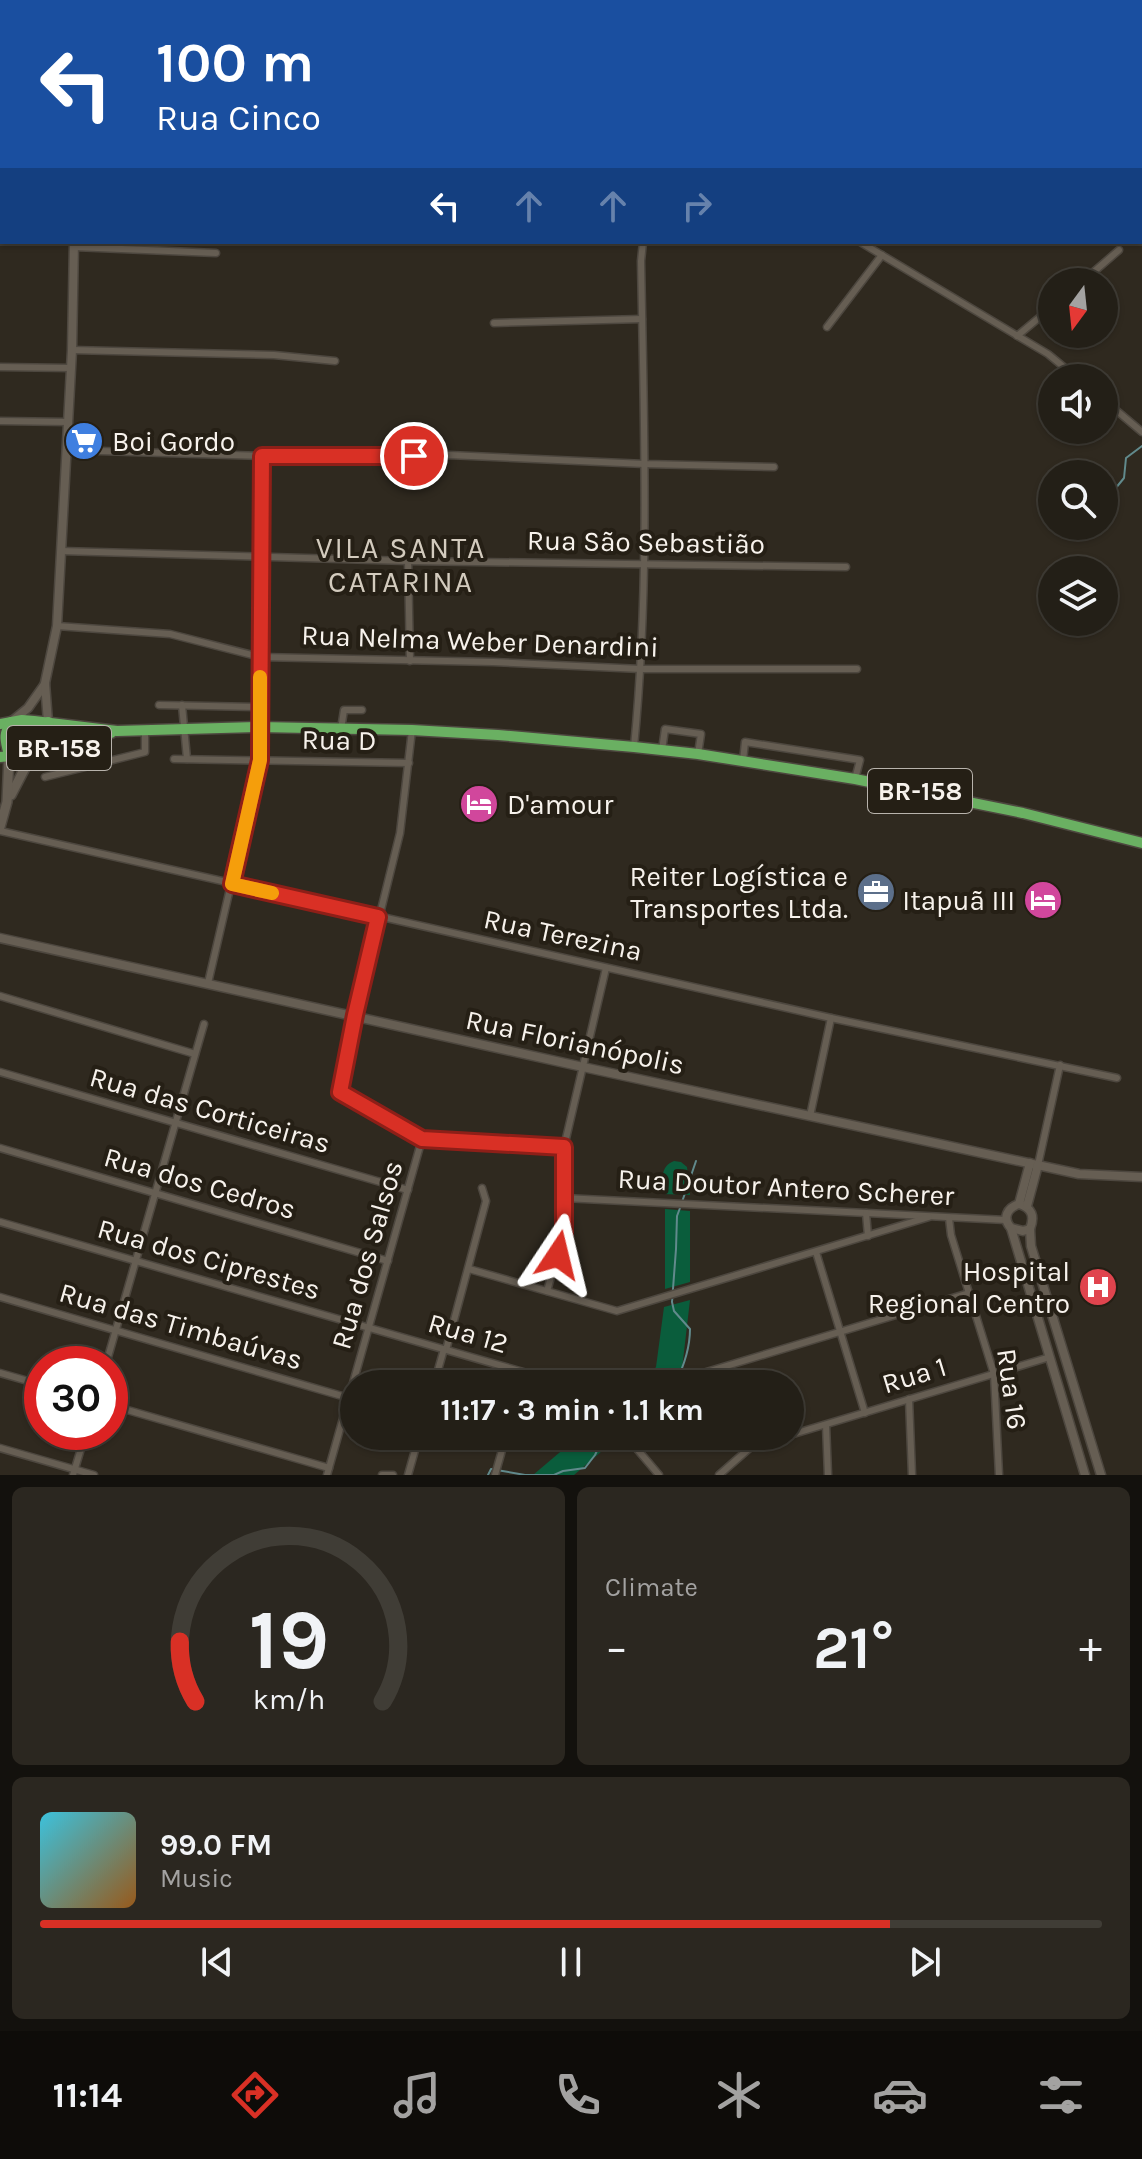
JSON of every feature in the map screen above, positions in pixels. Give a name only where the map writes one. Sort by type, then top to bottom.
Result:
[{"type":"highway","name":"BR-158","points":[[5,723],[22,720],[117,731],[259,727],[412,730],[634,747],[855,779],[1023,813],[1142,843]]},
{"type":"highway","points":[[42,753],[49,741],[48,722]]},
{"type":"highway","points":[[5,723],[5,757]]},
{"type":"highway","name":"BR-158","points":[[5,757],[42,753],[117,731]]},
{"type":"main road","points":[[0,829],[7,802],[27,764],[42,753]]},
{"type":"main road","points":[[5,757],[7,802]]},
{"type":"street","points":[[48,722],[45,683],[57,626],[72,350],[74,244],[216,253]]},
{"type":"street","points":[[634,747],[641,669],[645,464],[643,244]]},
{"type":"street","points":[[863,244],[1060,364]]},
{"type":"street","points":[[1098,268],[1119,250]]},
{"type":"street","points":[[827,327],[882,255]]},
{"type":"street","points":[[494,323],[642,319]]},
{"type":"street","points":[[1017,336],[1038,319]]},
{"type":"street","points":[[72,350],[274,355],[335,361]]},
{"type":"street","points":[[0,367],[71,368]]},
{"type":"street","points":[[1118,412],[1142,432]]},
{"type":"street","points":[[0,421],[68,422]]},
{"type":"street","points":[[67,450],[262,456],[449,455],[774,467]]},
{"type":"street","points":[[208,983],[260,760],[262,456]]},
{"type":"street","name":"Rua São Sebastião","points":[[61,551],[408,561],[846,567]]},
{"type":"street","points":[[408,561],[410,661]]},
{"type":"street","name":"Rua Nelma Weber Denardini","points":[[57,626],[170,634],[260,657],[641,669],[857,669]]},
{"type":"street","points":[[5,723],[28,708],[45,683]]},
{"type":"street","points":[[159,705],[259,707]]},
{"type":"street","points":[[182,705],[187,759]]},
{"type":"street","points":[[341,729],[344,710],[362,710]]},
{"type":"street","points":[[662,750],[665,729],[701,734],[698,754]]},
{"type":"street","points":[[45,777],[145,752],[145,730]]},
{"type":"street","points":[[412,730],[400,833],[355,1015],[340,1092],[422,1139],[564,1147]]},
{"type":"street","points":[[743,761],[745,742],[833,755],[860,760],[855,779]]},
{"type":"street","points":[[785,768],[789,749]]},
{"type":"street","points":[[828,775],[833,755]]},
{"type":"street","name":"Rua D","points":[[174,759],[409,763]]},
{"type":"street","name":"Rua Terezina","points":[[0,829],[606,968],[1117,1078]]},
{"type":"street","name":"Rua Florianópolis","points":[[0,938],[1079,1174],[1142,1177]]},
{"type":"street","points":[[547,1291],[564,1232],[564,1147],[606,968]]},
{"type":"street","points":[[0,996],[195,1054]]},
{"type":"street","points":[[810,1116],[831,1018]]},
{"type":"street","points":[[111,1346],[204,1024]]},
{"type":"street","points":[[1023,1205],[1060,1065]]},
{"type":"street","name":"Rua das Corticeiras","points":[[0,1072],[408,1190]]},
{"type":"street","name":"Rua dos Salsos","points":[[357,1370],[422,1139]]},
{"type":"street","name":"Rua dos Cedros","points":[[0,1148],[388,1261]]},
{"type":"street","points":[[439,1370],[486,1201],[482,1188]]},
{"type":"street","name":"Rua Doutor Antero Scherer","points":[[564,1198],[866,1213],[1008,1224]]},
{"type":"street","points":[[1085,1475],[1008,1224],[1007,1212],[1012,1206],[1023,1205],[1032,1211],[1031,1246],[1101,1475]]},
{"type":"street","points":[[866,1213],[868,1236]]},
{"type":"street","points":[[469,1269],[617,1311],[929,1217]]},
{"type":"street","name":"Rua 16","points":[[949,1218],[951,1235],[994,1374],[999,1475]]},
{"type":"street","name":"Rua dos Ciprestes","points":[[0,1222],[406,1338]]},
{"type":"street","points":[[1008,1224],[1023,1231],[1030,1229]]},
{"type":"street","points":[[816,1252],[865,1413]]},
{"type":"street","points":[[713,1370],[969,1293]]},
{"type":"street","name":"Rua das Timbaúvas","points":[[0,1297],[340,1395]]},
{"type":"street","name":"Rua 12","points":[[406,1338],[517,1370]]},
{"type":"street","name":"Rua 1","points":[[804,1432],[1050,1357]]},
{"type":"street","points":[[0,1373],[24,1380]]},
{"type":"street","points":[[1064,1401],[1078,1397]]},
{"type":"street","points":[[909,1399],[912,1475]]},
{"type":"street","points":[[128,1411],[328,1472]]},
{"type":"street","points":[[826,1425],[828,1475]]},
{"type":"street","name":"Rua dos Salsos","points":[[328,1472],[340,1430]]},
{"type":"street","points":[[0,1448],[74,1472],[94,1475]]},
{"type":"street","points":[[74,1472],[81,1450]]},
{"type":"street","points":[[408,1475],[415,1450]]},
{"type":"street","points":[[495,1475],[502,1450]]},
{"type":"street","points":[[638,1450],[659,1475]]},
{"type":"street","name":"Rua 1","points":[[719,1475],[747,1450]]},
{"type":"street","points":[[382,1475],[393,1475]]},
{"type":"green space","points":[[674,1161],[687,1167],[690,1195],[663,1194],[664,1170]]},
{"type":"green space","points":[[665,1209],[690,1211],[690,1282],[665,1289]]},
{"type":"green space","points":[[690,1300],[682,1370],[653,1370],[664,1307]]},
{"type":"green space","points":[[562,1450],[603,1450],[574,1475],[533,1475]]},
{"type":"waterway","points":[[1118,485],[1124,478],[1126,458],[1142,446]]},
{"type":"waterway","points":[[682,1202],[696,1161]]},
{"type":"waterway","points":[[680,1208],[672,1302],[674,1311],[690,1329],[681,1370]]},
{"type":"waterway","points":[[488,1475],[491,1469],[525,1475],[554,1475],[585,1468],[597,1450]]},
{"type":"slow traffic","points":[[260,677],[260,760],[232,884],[272,893]]},
{"type":"place","name":"Boi Gordo","points":[[84,441]]},
{"type":"place","name":"D'amour","points":[[479,804]]},
{"type":"place","name":"Reiter Logística e Transportes Ltda.","points":[[876,892]]},
{"type":"place","name":"Itapuã III","points":[[1043,900]]},
{"type":"place","name":"Hospital Regional Centro","points":[[1098,1287]]},
{"type":"district","name":"VILA SANTA CATARINA","points":[[401,565]]},
{"type":"route","points":[[414,456],[262,456],[260,760],[232,884],[378,917],[340,1092],[422,1139],[564,1147],[564,1232],[558,1255]]}]
